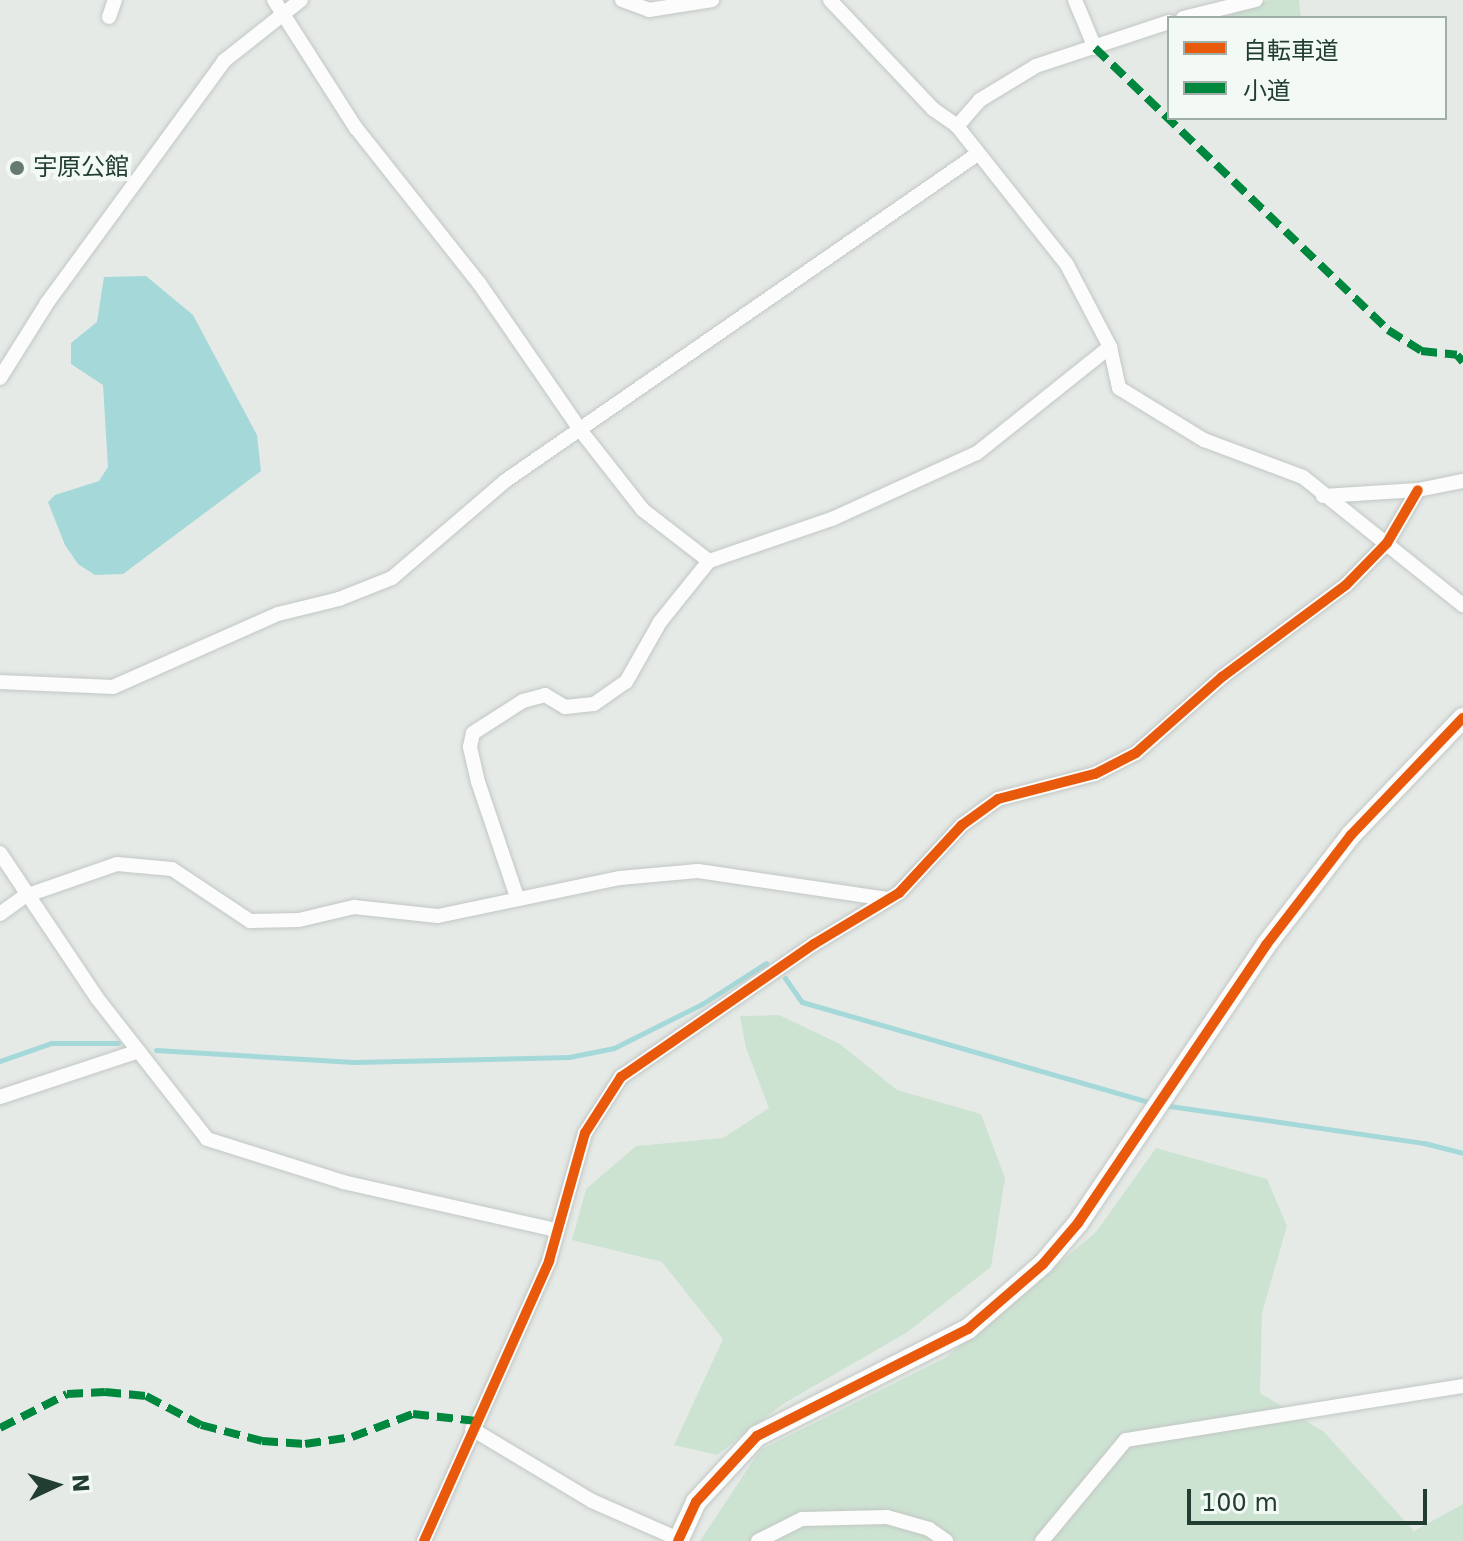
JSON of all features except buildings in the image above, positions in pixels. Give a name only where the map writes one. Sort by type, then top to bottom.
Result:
[{"type":"street","points":[[109,17],[115,0]]},
{"type":"street","points":[[274,0],[356,128],[479,283],[581,431],[643,510],[709,561]]},
{"type":"street","points":[[0,378],[47,303],[224,61],[301,0]]},
{"type":"street","points":[[622,0],[649,10],[712,0]]},
{"type":"street","points":[[830,0],[933,109],[957,126],[976,155],[1067,265],[1110,347],[1119,388],[1204,440],[1303,477],[1463,605]]},
{"type":"street","points":[[1075,0],[1095,48]]},
{"type":"street","points":[[1191,16],[1256,0]]},
{"type":"street","points":[[957,126],[980,100],[1036,66],[1167,23]]},
{"type":"street","points":[[0,682],[113,687],[278,614],[339,599],[392,578],[505,481],[976,155]]},
{"type":"street","points":[[517,897],[478,782],[470,747],[473,733],[523,701],[545,695],[565,707],[594,704],[626,682],[660,622],[709,561],[832,519],[977,453],[1110,347]]},
{"type":"street","points":[[1323,496],[1418,490],[1463,481]]},
{"type":"street","points":[[424,1541],[549,1261],[585,1133],[621,1077],[888,899],[962,825],[998,799],[1095,774],[1136,753],[1222,677],[1346,585],[1387,543],[1418,490]]},
{"type":"street","points":[[472,1429],[592,1501],[680,1540],[696,1502],[757,1436],[968,1329],[1043,1264],[1078,1223],[1275,933],[1351,835],[1463,718]]},
{"type":"street","points":[[0,853],[25,896],[207,1139],[343,1182],[556,1230]]},
{"type":"street","points":[[0,914],[25,896],[117,864],[149,864],[172,869],[250,921],[299,920],[354,907],[438,916],[517,897],[620,878],[698,871],[888,899]]},
{"type":"street","points":[[0,1097],[139,1051]]},
{"type":"street","points":[[1042,1541],[1126,1440],[1463,1386]]},
{"type":"street","points":[[758,1541],[802,1519],[887,1517],[929,1529],[946,1541]]},
{"type":"green space","points":[[1269,0],[1299,0],[1301,16],[1227,16]]},
{"type":"green space","points":[[779,1015],[840,1044],[897,1090],[981,1114],[1005,1178],[991,1267],[906,1333],[783,1404],[717,1455],[674,1445],[723,1339],[662,1262],[572,1240],[586,1189],[636,1146],[723,1138],[769,1108],[746,1048],[740,1016]]},
{"type":"green space","points":[[1156,1148],[1267,1179],[1287,1226],[1262,1313],[1260,1393],[1324,1432],[1414,1531],[1463,1504],[1463,1541],[700,1541],[760,1450],[945,1358],[1096,1232]]},
{"type":"water","points":[[146,276],[193,315],[257,435],[261,471],[123,574],[95,575],[78,564],[65,545],[48,502],[55,495],[99,481],[108,467],[103,385],[71,364],[71,343],[97,322],[104,277]]},
{"type":"waterway","points":[[156,1050],[354,1062],[569,1057],[614,1048],[702,1004],[766,963]]},
{"type":"waterway","points":[[785,978],[802,1002],[1153,1103]]},
{"type":"waterway","points":[[0,1061],[51,1043],[118,1043]]},
{"type":"waterway","points":[[1163,1105],[1424,1143],[1463,1153]]},
{"type":"marked path","points":[[1095,48],[1167,117]]},
{"type":"marked path","points":[[1170,120],[1388,330],[1421,351],[1457,355],[1463,362]]},
{"type":"marked path","points":[[0,1428],[67,1394],[105,1392],[146,1396],[201,1425],[262,1441],[305,1444],[352,1437],[413,1414],[477,1421]]},
{"type":"cycle path","points":[[424,1541],[549,1261],[585,1133],[621,1077],[814,944],[899,893],[962,825],[998,799],[1095,774],[1136,753],[1222,677],[1346,585],[1387,543],[1418,490]]},
{"type":"cycle path","points":[[678,1541],[696,1502],[757,1436],[968,1329],[1043,1264],[1078,1223],[1266,945],[1351,835],[1463,718]]},
{"type":"place","name":"宇原公館","points":[[17,168]]}]
